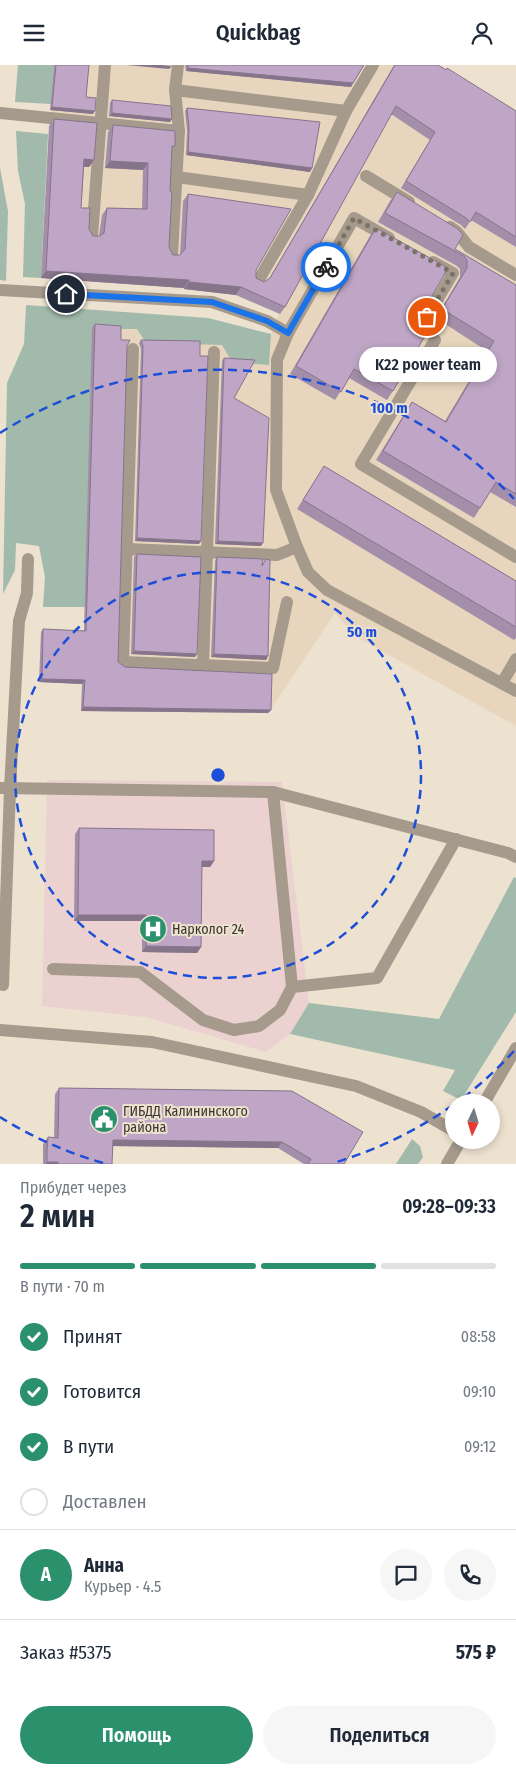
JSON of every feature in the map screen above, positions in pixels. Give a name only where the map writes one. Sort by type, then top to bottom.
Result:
[{"type":"street","points":[[92,236],[105,65]]},
{"type":"street","points":[[172,255],[179,131],[175,91],[178,65]]},
{"type":"street","points":[[258,281],[308,195],[346,111],[372,65]]},
{"type":"street","points":[[175,91],[346,111]]},
{"type":"street","points":[[0,113],[179,131]]},
{"type":"street","points":[[366,176],[416,206]]},
{"type":"street","points":[[177,177],[308,195]]},
{"type":"street","points":[[403,246],[354,218],[288,333],[278,360],[276,490],[296,547],[308,572],[327,590],[516,691]]},
{"type":"street","points":[[440,221],[457,231],[469,247],[516,275]]},
{"type":"street","points":[[420,255],[453,273],[427,317]]},
{"type":"street","points":[[0,290],[212,302],[267,321],[288,333]]},
{"type":"street","points":[[435,340],[361,464],[516,557]]},
{"type":"street","points":[[133,349],[123,662],[273,668],[287,602]]},
{"type":"street","points":[[203,665],[214,352]]},
{"type":"street","points":[[126,549],[277,555],[296,547]]},
{"type":"street","points":[[3,985],[5,789],[19,621],[27,593],[28,559]]},
{"type":"street","points":[[502,683],[516,659]]},
{"type":"street","points":[[5,789],[273,791],[508,853],[516,857]]},
{"type":"street","points":[[53,969],[140,972],[202,1020],[234,1030],[259,1027],[280,1010],[292,987],[273,791]]},
{"type":"street","points":[[292,987],[378,978],[456,839]]},
{"type":"street","points":[[0,1031],[152,1042],[356,1086],[421,1112],[445,1126]]},
{"type":"street","points":[[489,1094],[516,1048]]},
{"type":"street","points":[[451,1163],[457,1149]]},
{"type":"shaded area","points":[[54,65],[422,65],[516,122],[516,726],[355,636],[335,613],[268,713],[81,711],[84,634],[119,329],[137,329],[198,344],[223,345],[269,364],[271,334],[279,314],[232,294],[160,286],[41,278]]},
{"type":"shaded area","points":[[47,780],[282,782],[309,1003],[290,1034],[266,1052],[145,1017],[42,1006]]},
{"type":"green space","points":[[18,65],[54,65],[51,104],[15,102]]},
{"type":"green space","points":[[16,131],[48,134],[41,278],[23,277],[25,204],[18,171]]},
{"type":"green space","points":[[0,168],[8,211],[6,281],[0,280]]},
{"type":"green space","points":[[26,305],[208,318],[271,334],[269,365],[232,362],[222,345],[146,343],[137,329],[119,329],[85,607],[43,607],[45,577],[39,546],[16,543],[15,570],[3,594],[7,383],[24,344]]},
{"type":"green space","points":[[514,877],[516,878],[516,1012],[465,1094],[449,1094],[443,1091],[455,1070],[290,1034],[309,1003],[439,1019]]},
{"type":"green space","points":[[412,1139],[420,1146],[423,1157],[418,1164],[396,1164]]},
{"type":"building","points":[[56,65],[89,65],[86,97],[96,98],[95,111],[52,107]]},
{"type":"building","points":[[188,65],[364,65],[353,83],[188,68]]},
{"type":"building","points":[[395,65],[438,65],[446,70],[447,68],[516,111],[516,237],[476,212],[470,222],[406,181],[435,132],[396,106],[285,307],[241,287],[189,282],[189,280],[46,271],[54,119],[97,123],[94,160],[84,159],[81,208],[90,208],[89,229],[93,236],[100,236],[104,233],[107,208],[147,209],[148,163],[110,161],[113,125],[175,131],[175,146],[172,146],[169,247],[173,255],[180,255],[185,249],[188,194],[291,209],[256,270],[256,278],[264,282],[270,278]]},
{"type":"building","points":[[112,100],[171,106],[172,119],[112,113]]},
{"type":"building","points":[[187,108],[320,122],[312,168],[188,152],[189,128]]},
{"type":"building","points":[[397,192],[458,229],[463,235],[455,249],[516,285],[516,494],[496,482],[480,508],[383,451],[412,402],[446,422],[494,341],[442,309],[467,268],[467,260],[464,256],[385,213]]},
{"type":"building","points":[[376,228],[448,268],[425,308],[429,316],[437,315],[393,391],[354,369],[341,392],[296,366]]},
{"type":"building","points":[[95,324],[121,326],[121,340],[130,340],[127,346],[118,662],[125,667],[272,674],[271,710],[83,707],[85,680],[42,679],[43,629],[86,631]]},
{"type":"building","points":[[141,340],[200,341],[200,356],[208,356],[201,541],[137,538],[143,346]]},
{"type":"building","points":[[224,358],[255,360],[234,398],[269,418],[263,543],[218,541]]},
{"type":"building","points":[[324,466],[516,581],[516,627],[303,500]]},
{"type":"building","points":[[137,554],[201,557],[197,654],[134,651]]},
{"type":"building","points":[[217,557],[263,559],[262,566],[266,559],[270,560],[268,656],[214,654]]},
{"type":"building","points":[[79,828],[214,830],[214,861],[202,861],[201,947],[146,946],[146,915],[78,915]]},
{"type":"building","points":[[59,1088],[292,1091],[363,1132],[344,1164],[308,1164],[311,1159],[282,1142],[113,1140],[112,1164],[58,1164],[58,1162],[47,1162],[47,1151],[48,1137],[58,1138]]},
{"type":"way so far","points":[[326,267],[354,218],[453,273],[427,317]]},
{"type":"place","name":"K22 power team","points":[[427,317]]},
{"type":"place","name":"Нарколог 24","points":[[153,929]]},
{"type":"place","name":"ГИБДД Калининского района","points":[[104,1119]]},
{"type":"route","points":[[66,294],[212,302],[267,321],[288,333],[326,267]]}]
